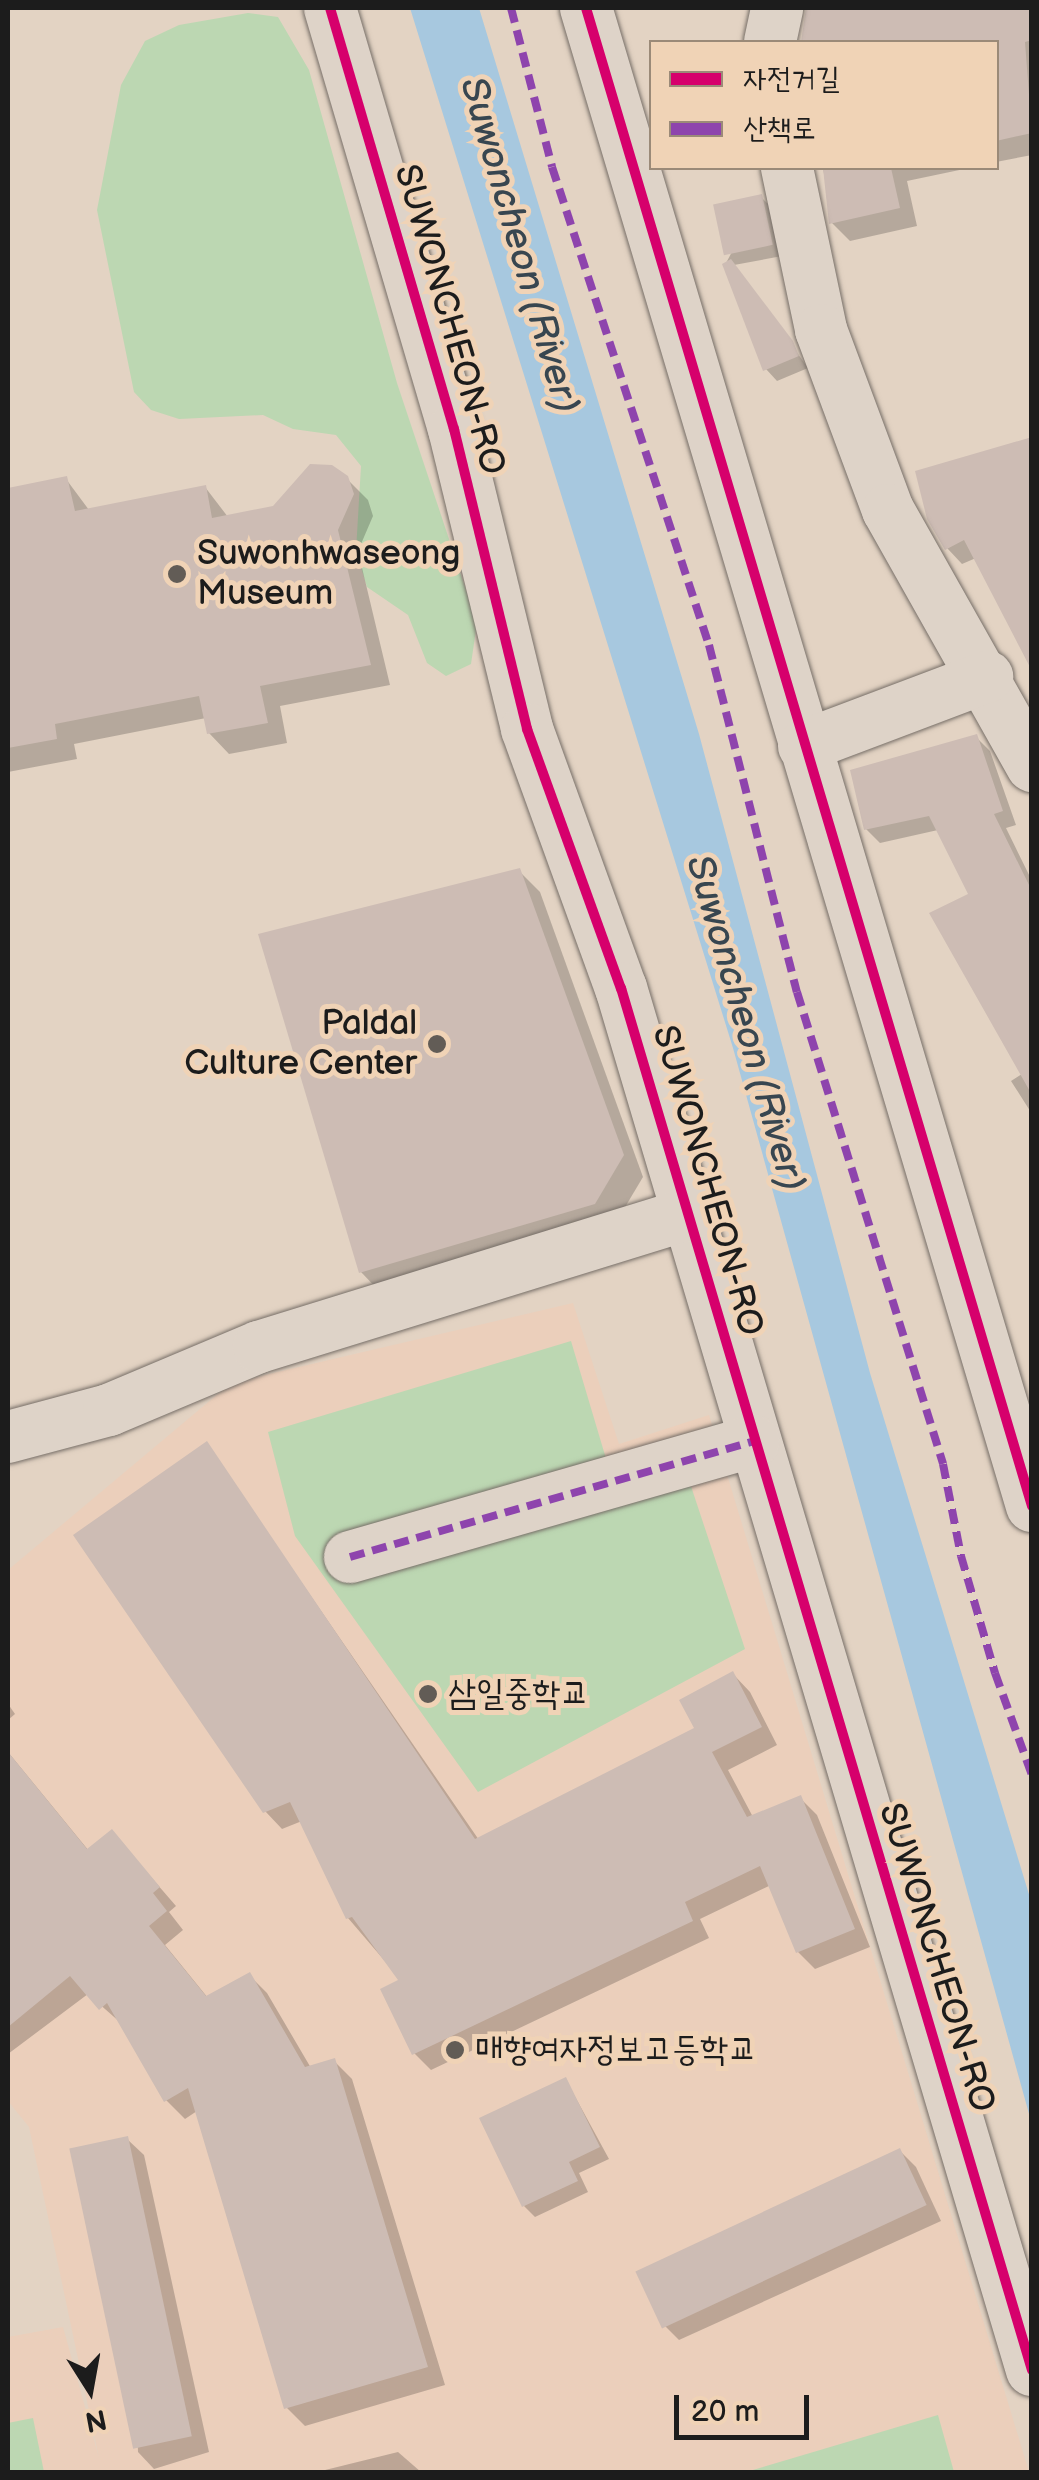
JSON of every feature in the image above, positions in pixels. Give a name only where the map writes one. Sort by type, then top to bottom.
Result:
[{"type":"street","name":"SUWONCHEON-RO","points":[[330,8],[454,430],[527,729],[622,988],[1032,2370]]},
{"type":"street","points":[[586,8],[1032,1506]]},
{"type":"street","points":[[770,40],[777,8]]},
{"type":"street","points":[[786,170],[821,330],[888,510],[986,678],[1032,766]]},
{"type":"street","points":[[804,746],[986,678]]},
{"type":"street","points":[[8,1437],[109,1410],[259,1348],[690,1214]]},
{"type":"street","points":[[350,1557],[754,1441]]},
{"type":"shaded area","points":[[573,1303],[619,1444],[709,1415],[1029,2472],[8,2472],[8,2337],[63,2327],[99,2458],[29,2127],[8,2101],[8,1570],[231,1383]]},
{"type":"green space","points":[[248,13],[278,17],[309,70],[397,383],[477,623],[471,664],[446,676],[427,663],[408,615],[367,587],[356,551],[361,466],[336,435],[293,429],[263,415],[179,419],[151,410],[134,392],[97,210],[121,85],[145,41],[179,25]]},
{"type":"green space","points":[[571,1341],[610,1472],[678,1447],[745,1649],[478,1792],[295,1536],[268,1432]]},
{"type":"green space","points":[[938,2415],[954,2472],[746,2472]]},
{"type":"green space","points":[[33,2418],[44,2472],[8,2472],[8,2423]]},
{"type":"water","name":"Suwoncheon (River)","points":[[410,8],[479,8],[699,734],[870,1373],[1031,1901],[1031,2121],[733,1048]]},
{"type":"building","points":[[806,8],[1032,8],[1032,40],[1025,42],[1032,133],[999,140],[999,40],[801,40]]},
{"type":"building","points":[[823,170],[891,170],[900,208],[829,224]]},
{"type":"building","points":[[762,194],[773,245],[724,255],[713,204]]},
{"type":"building","points":[[731,259],[793,341],[799,356],[763,371],[722,264]]},
{"type":"building","points":[[1032,437],[1032,671],[964,540],[945,550],[927,519],[915,471]]},
{"type":"building","name":"Suwonhwaseong Museum","points":[[310,464],[332,465],[348,476],[354,494],[338,530],[371,665],[260,686],[268,723],[207,734],[199,696],[55,724],[57,739],[8,748],[8,488],[67,476],[75,511],[206,485],[212,518],[273,506]]},
{"type":"building","points":[[977,734],[1003,811],[994,814],[1032,891],[1032,1095],[929,913],[968,894],[929,816],[864,830],[850,770]]},
{"type":"building","name":"Paldal Culture Center","points":[[520,868],[624,1155],[595,1204],[359,1273],[258,934]]},
{"type":"building","points":[[207,1441],[475,1839],[694,1728],[679,1700],[733,1671],[762,1727],[712,1752],[747,1817],[801,1795],[855,1929],[796,1953],[760,1866],[685,1902],[693,1921],[412,2055],[380,1989],[398,1980],[352,1917],[346,1919],[290,1802],[263,1813],[73,1535]]},
{"type":"building","points":[[8,1752],[87,1849],[112,1829],[160,1887],[153,1893],[167,1911],[149,1926],[206,1996],[250,1972],[305,2067],[335,2058],[428,2367],[284,2409],[188,2088],[164,2102],[107,2003],[99,2010],[70,1976],[8,2027]]},
{"type":"building","points":[[566,2077],[600,2147],[569,2162],[578,2181],[522,2207],[479,2118]]},
{"type":"building","points":[[128,2136],[192,2436],[133,2449],[69,2148]]},
{"type":"building","points":[[900,2148],[927,2205],[662,2329],[635,2271]]},
{"type":"marked path","points":[[511,8],[552,167],[709,645],[797,992],[943,1464],[961,1556],[995,1673],[1032,1775]]},
{"type":"marked path","points":[[350,1557],[754,1441]]},
{"type":"cycle path","points":[[330,8],[454,429],[527,729],[621,988],[1032,2370]]},
{"type":"cycle path","points":[[586,8],[1032,1506]]},
{"type":"place","name":"Suwonhwaseong Museum","points":[[177,574]]},
{"type":"place","name":"Paldal Culture Center","points":[[437,1044]]},
{"type":"place","name":"삼일중학교","points":[[428,1694]]},
{"type":"place","name":"매향여자정보고등학교","points":[[455,2050]]}]
